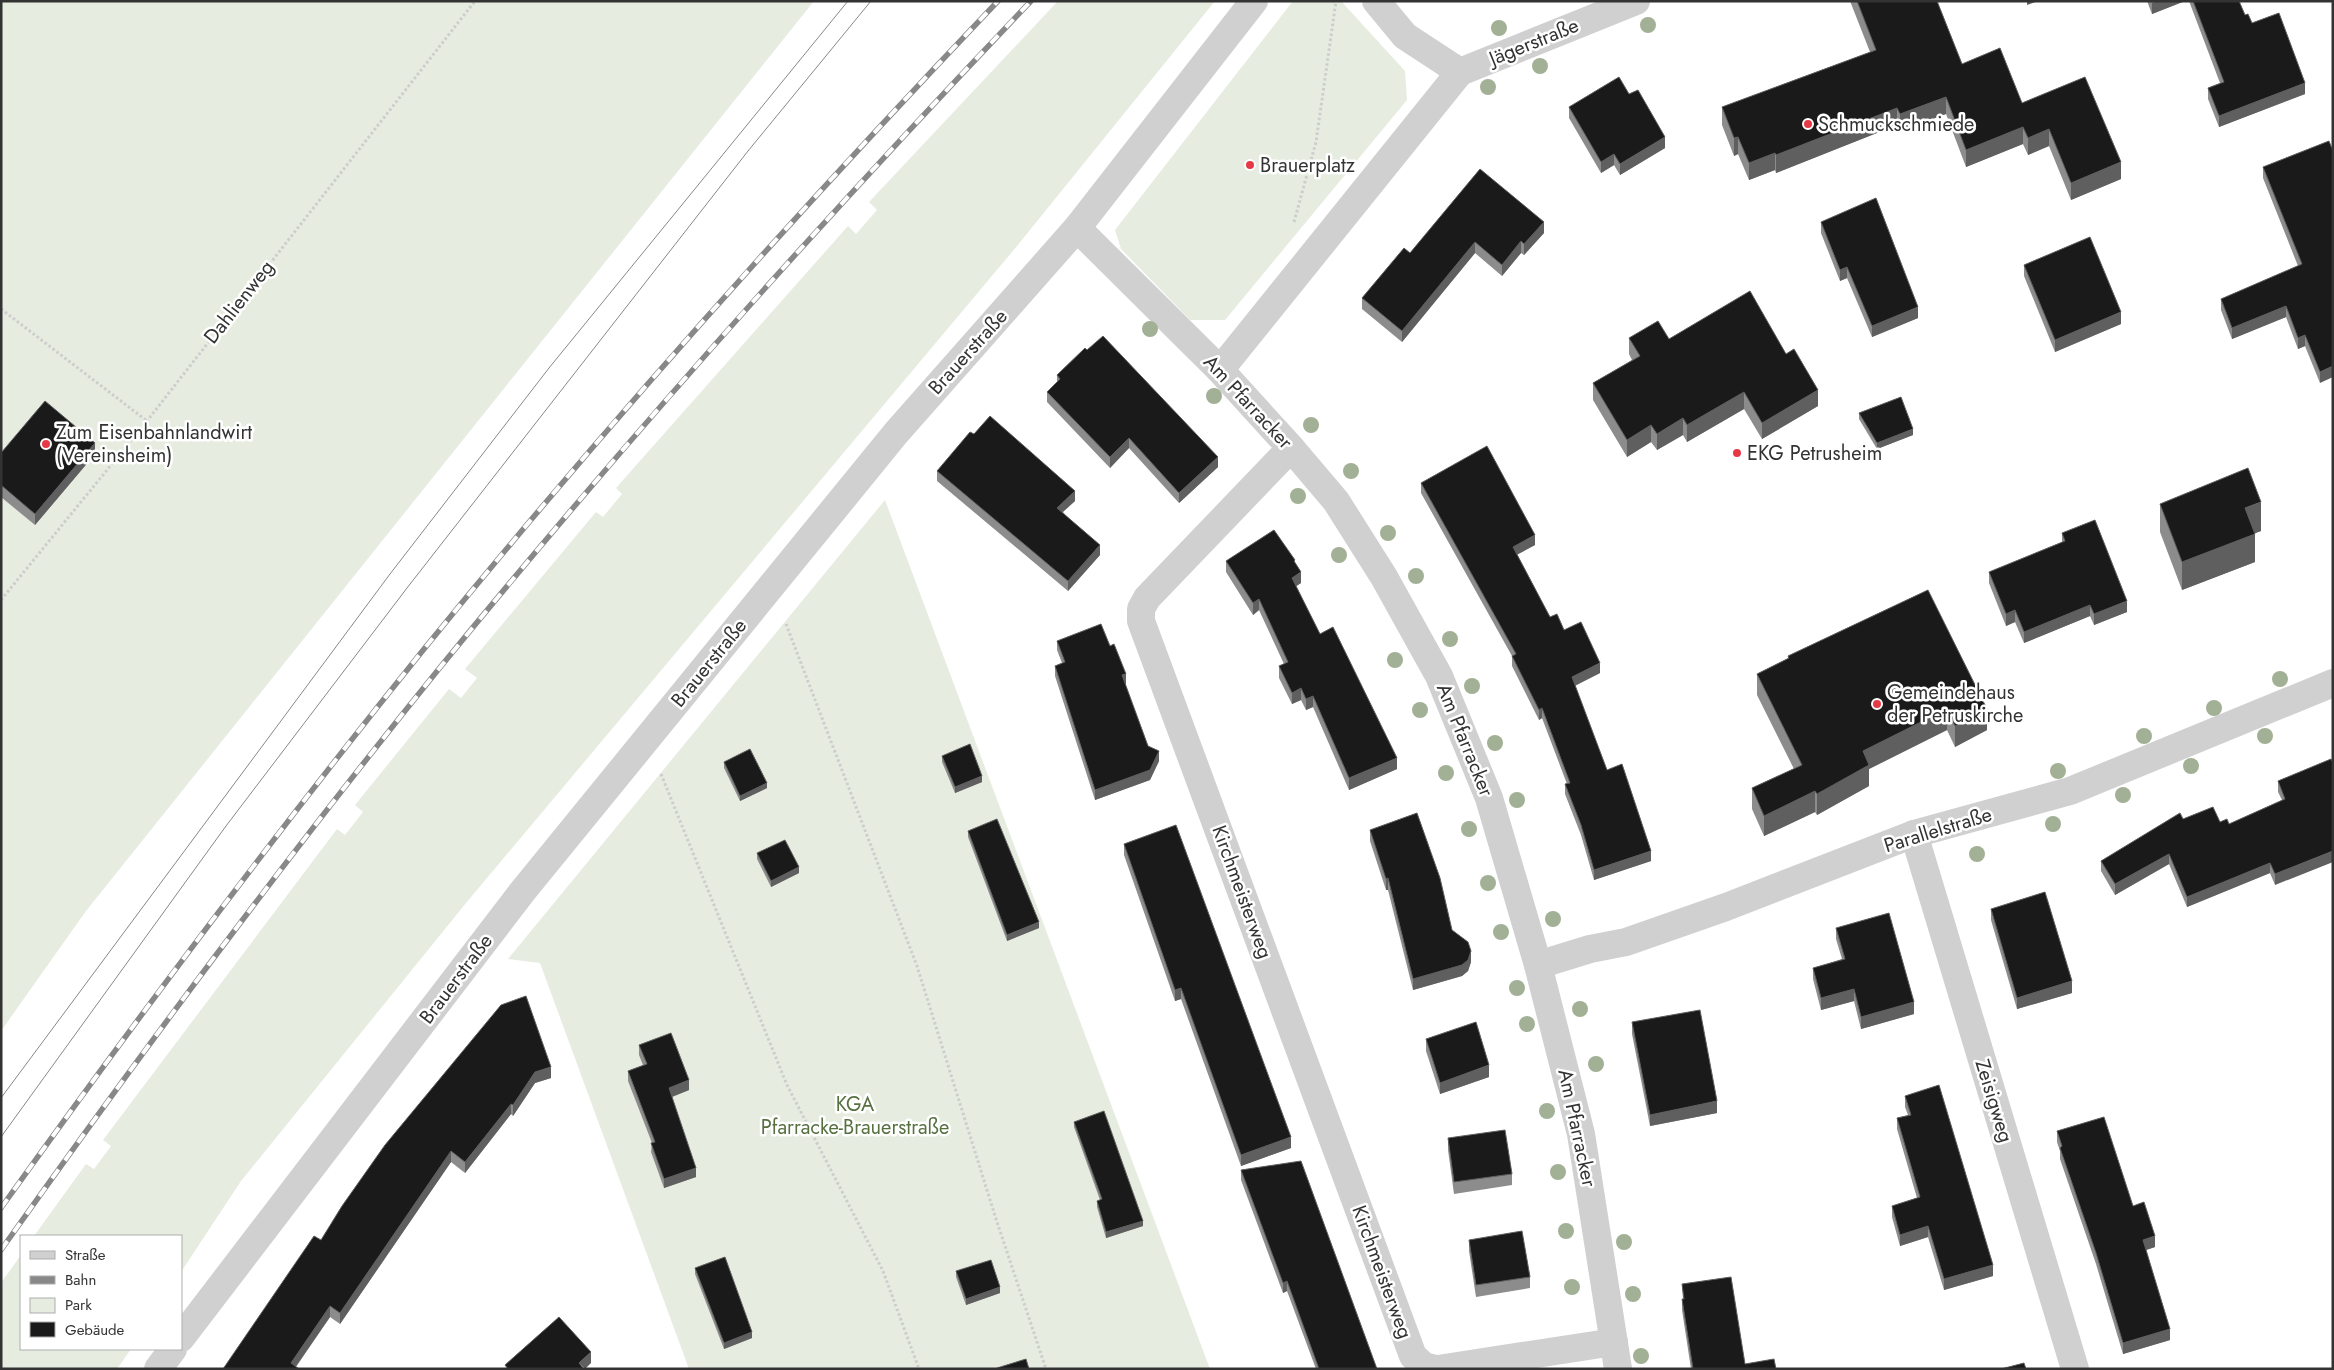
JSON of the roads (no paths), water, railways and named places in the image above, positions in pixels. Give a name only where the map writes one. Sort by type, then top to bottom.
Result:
[{"type":"street","name":"Brauerstraße","points":[[182,1337],[522,892],[896,433],[1077,228],[1254,1]]},
{"type":"street","points":[[1220,370],[1460,72],[1405,36],[1376,1]]},
{"type":"street","name":"Jägerstraße","points":[[1460,72],[1636,1]]},
{"type":"street","name":"Am Pfarracker","points":[[1077,228],[1220,370],[1336,501],[1384,577],[1439,676],[1489,798],[1538,965],[1581,1134],[1618,1369]]},
{"type":"street","name":"Kirchmeisterweg","points":[[1291,448],[1147,598],[1141,609],[1141,621],[1414,1356],[1424,1366],[1437,1369],[1614,1342]]},
{"type":"street","name":"Parallelstraße","points":[[1538,965],[1590,949],[1626,942],[1735,903],[1914,834],[2070,791],[2333,683]]},
{"type":"street","name":"Zeisigweg","points":[[1914,834],[2075,1369]]},
{"type":"street","points":[[158,1369],[172,1350]]},
{"type":"tram line","points":[[1,1098],[390,574],[549,368],[848,1]]},
{"type":"tram line","points":[[1,1137],[226,826],[407,588],[748,151],[871,1]]},
{"type":"railway","points":[[1,1208],[104,1066],[261,856],[369,717],[493,565],[705,319],[850,159],[998,1]]},
{"type":"railway","points":[[1,1250],[108,1101],[272,881],[442,665],[584,495],[730,327],[879,163],[1031,1]]},
{"type":"place","name":"Schmuckschmiede","points":[[1808,124]]},
{"type":"place","name":"Brauerplatz","points":[[1250,165]]},
{"type":"place","name":"Zum Eisenbahnlandwirt (Vereinsheim)","points":[[46,444]]},
{"type":"place","name":"EKG Petrusheim","points":[[1737,453]]},
{"type":"place","name":"Gemeindehaus der Petruskirche","points":[[1877,704]]},
{"type":"park label","name":"KGA Pfarracke-Brauerstraße","points":[[855,1116]]}]
